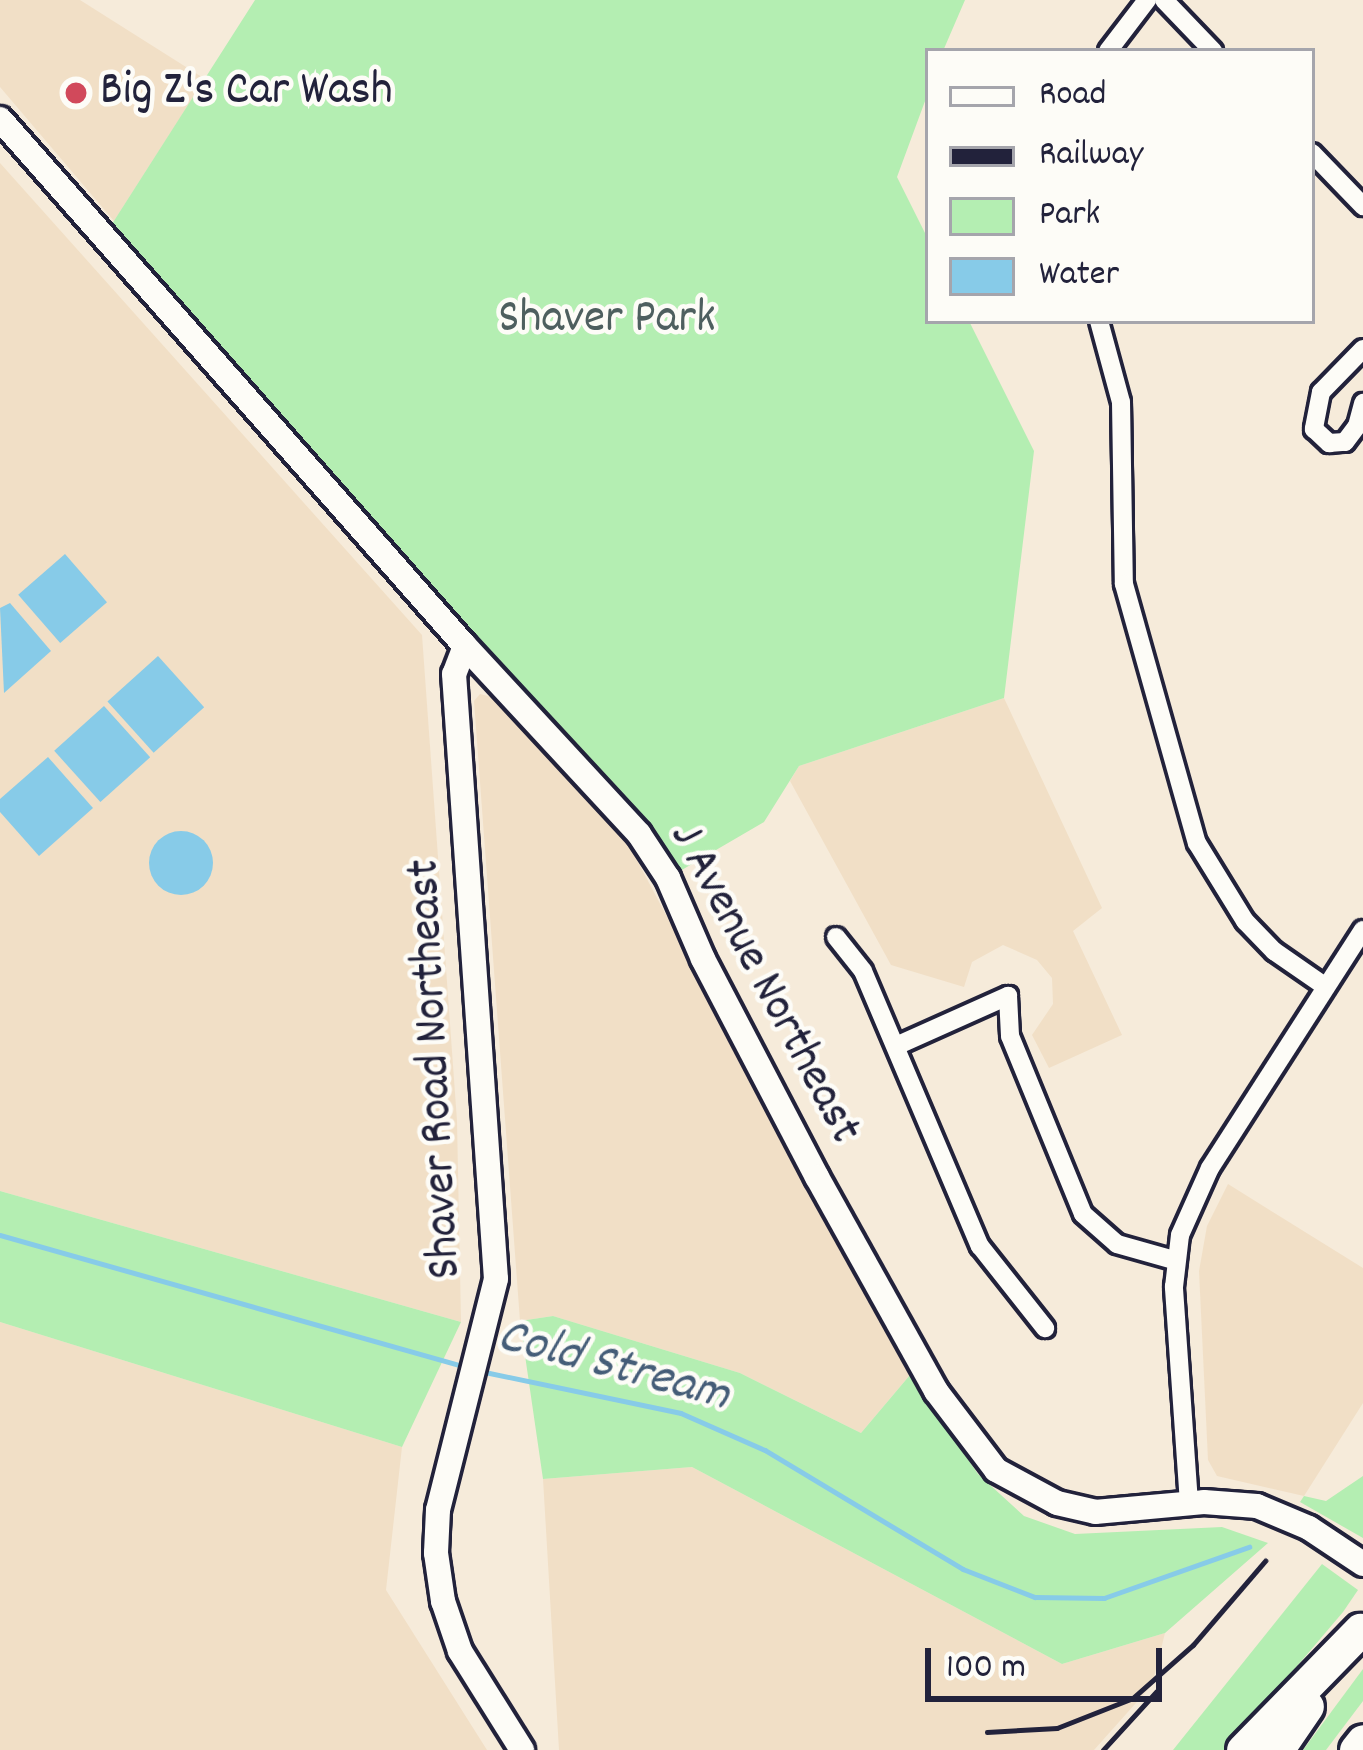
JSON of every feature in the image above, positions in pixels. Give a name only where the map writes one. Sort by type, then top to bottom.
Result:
[{"type":"highway","points":[[1243,1750],[1362,1628]]},
{"type":"highway","points":[[1276,1750],[1362,1628]]},
{"type":"highway","points":[[1357,1750],[1363,1741]]},
{"type":"street","points":[[1110,48],[1147,0]]},
{"type":"street","points":[[1164,0],[1211,48]]},
{"type":"street","name":"J Avenue Northeast","points":[[0,119],[649,848],[817,1178],[936,1391],[996,1471],[1058,1503],[1095,1512],[1189,1503],[1257,1506],[1309,1528],[1363,1564]]},
{"type":"street","points":[[1315,156],[1363,206]]},
{"type":"street","points":[[1100,324],[1121,402],[1124,584],[1193,832],[1223,892],[1245,921],[1274,951],[1326,988]]},
{"type":"street","points":[[1358,357],[1363,400],[1358,426],[1345,442],[1329,443],[1314,429],[1321,392],[1343,364],[1358,357]]},
{"type":"street","name":"Shaver Road Northeast","points":[[465,646],[454,674],[496,1265],[492,1308],[448,1467],[436,1553],[443,1601],[460,1651],[522,1750]]},
{"type":"street","points":[[1189,1503],[1174,1260],[1190,1206],[1363,930]]},
{"type":"street","points":[[836,937],[863,971],[980,1246],[1045,1328]]},
{"type":"street","points":[[896,1046],[1008,996],[1010,1036],[1083,1214],[1117,1244],[1174,1260]]},
{"type":"shaded area","points":[[0,0],[80,0],[205,79],[114,221],[0,87]]},
{"type":"shaded area","points":[[0,163],[422,635],[457,1121],[461,1322],[0,1191]]},
{"type":"shaded area","points":[[480,694],[492,697],[630,847],[910,1375],[861,1433],[740,1373],[553,1316],[520,1321],[474,701]]},
{"type":"shaded area","points":[[1004,698],[1102,908],[1073,931],[1122,1035],[1049,1068],[1032,1035],[1053,1004],[1052,978],[1037,960],[1003,945],[972,962],[964,987],[891,965],[790,781],[799,766]]},
{"type":"shaded area","points":[[1228,1184],[1363,1268],[1363,1403],[1304,1496],[1217,1476],[1208,1460],[1199,1271],[1207,1226]]},
{"type":"shaded area","points":[[0,1322],[402,1447],[386,1590],[487,1750],[0,1750]]},
{"type":"shaded area","points":[[692,1467],[1062,1664],[1165,1633],[1152,1685],[1094,1750],[559,1750],[543,1479]]},
{"type":"green space","name":"Shaver Park","points":[[255,0],[965,0],[944,48],[925,48],[925,101],[897,177],[925,233],[925,324],[970,324],[1034,451],[1004,698],[799,766],[764,822],[668,878],[103,238]]},
{"type":"green space","points":[[0,1191],[461,1322],[402,1447],[0,1322]]},
{"type":"green space","points":[[553,1316],[740,1373],[861,1433],[910,1375],[978,1474],[1024,1516],[1075,1534],[1222,1527],[1268,1543],[1165,1633],[1062,1664],[692,1467],[543,1479],[520,1321]]},
{"type":"green space","points":[[1363,1476],[1363,1538],[1300,1502],[1304,1496],[1326,1501]]},
{"type":"green space","points":[[1322,1564],[1358,1590],[1343,1612],[1226,1750],[1173,1750]]},
{"type":"green space","points":[[1363,1669],[1363,1701],[1326,1750],[1303,1750]]},
{"type":"water","points":[[65,554],[107,602],[60,643],[18,595]]},
{"type":"water","points":[[10,603],[51,651],[4,693],[0,608]]},
{"type":"water","points":[[158,656],[204,707],[154,753],[107,702]]},
{"type":"water","points":[[104,706],[150,757],[100,802],[54,751]]},
{"type":"water","points":[[48,757],[93,808],[39,856],[0,812],[0,799]]},
{"type":"water","points":[[181,831],[204,840],[213,863],[204,886],[181,895],[158,886],[149,863],[158,840]]},
{"type":"waterway","name":"Cold Stream","points":[[0,1235],[463,1366]]},
{"type":"waterway","name":"Cold Stream","points":[[480,1371],[681,1413],[765,1450],[963,1569],[1035,1597],[1104,1598],[1249,1547]]},
{"type":"railway","points":[[987,1732],[1057,1728],[1133,1698],[1193,1645],[1265,1561]]},
{"type":"railway","points":[[1103,1750],[1156,1692]]},
{"type":"place","name":"Big Z's Car Wash","points":[[76,93]]}]
